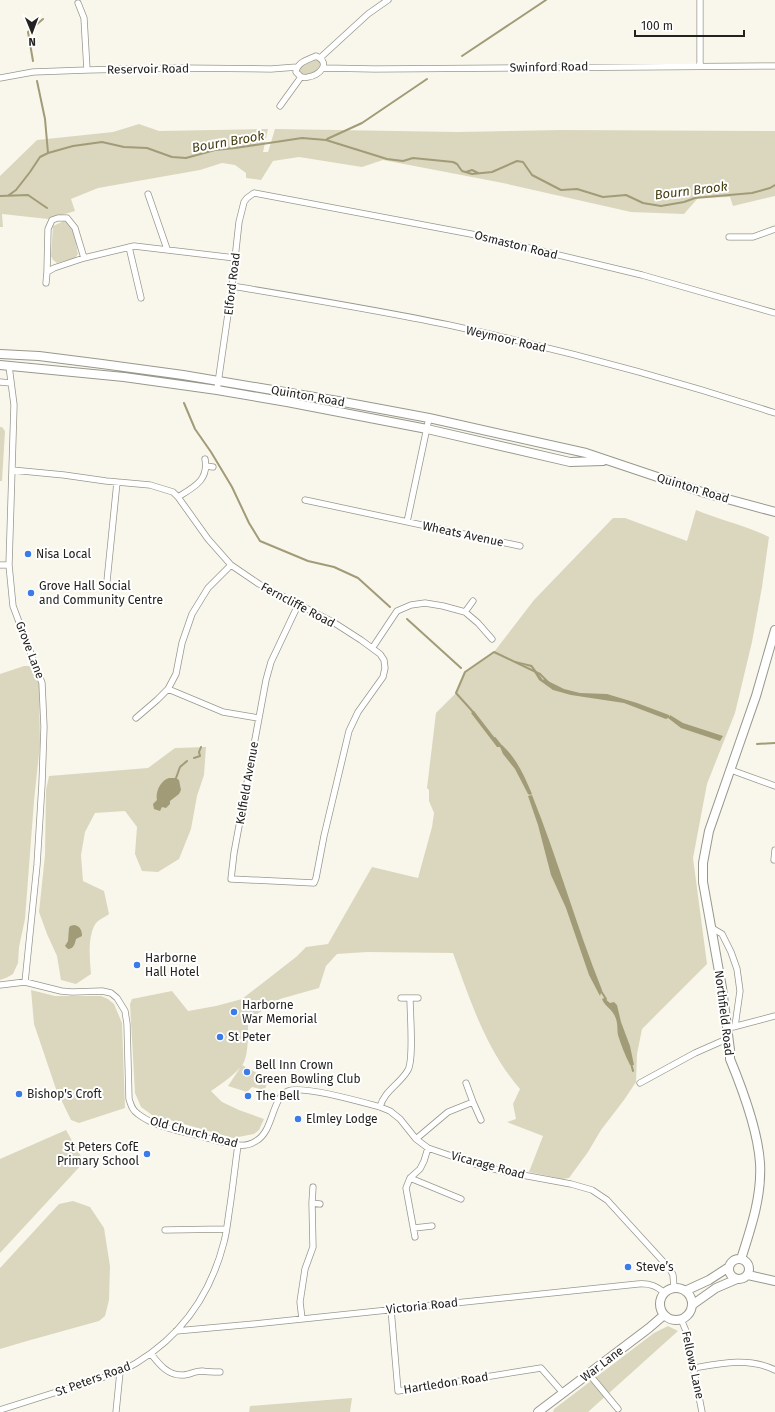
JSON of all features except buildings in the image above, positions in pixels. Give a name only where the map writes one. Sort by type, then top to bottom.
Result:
[{"type":"street","points":[[320,58],[368,14],[388,0]]},
{"type":"street","points":[[700,0],[700,66]]},
{"type":"street","points":[[76,1],[84,18],[87,70]]},
{"type":"street","points":[[316,56],[320,58],[324,64],[324,68],[321,71],[308,78],[301,77],[296,72],[297,67],[299,64],[316,56]]},
{"type":"street","name":"Swinford Road","points":[[324,68],[375,69],[775,66]]},
{"type":"street","name":"Reservoir Road","points":[[0,78],[33,72],[87,70],[177,68],[271,69],[297,67]]},
{"type":"street","points":[[280,106],[301,77]]},
{"type":"street","name":"Elford Road","points":[[217,390],[242,208],[247,198],[254,193]]},
{"type":"street","name":"Osmaston Road","points":[[254,193],[471,234],[642,275],[775,313]]},
{"type":"street","points":[[148,194],[168,249]]},
{"type":"street","points":[[46,283],[48,229],[52,220],[67,218],[73,224],[84,258]]},
{"type":"street","points":[[729,237],[753,237],[775,228]]},
{"type":"street","points":[[47,272],[54,268],[84,258],[129,246],[168,249],[235,258]]},
{"type":"street","points":[[129,246],[141,298]]},
{"type":"street","name":"Weymoor Road","points":[[232,286],[406,317],[488,334],[612,364],[775,413]]},
{"type":"street","name":"Quinton Road","points":[[0,354],[102,364],[218,380],[429,418],[586,453],[705,493],[775,512]]},
{"type":"street","points":[[20,366],[21,355]]},
{"type":"street","name":"Quinton Road","points":[[0,365],[124,377],[217,390],[427,429],[570,462],[612,461]]},
{"type":"street","name":"Grove Lane","points":[[9,366],[14,405],[9,565],[13,606],[42,683],[44,727],[37,865],[25,982]]},
{"type":"street","points":[[0,382],[11,383]]},
{"type":"street","name":"Wheats Avenue","points":[[407,522],[429,418]]},
{"type":"street","points":[[178,497],[199,484],[206,466],[205,459]]},
{"type":"street","points":[[206,466],[213,467]]},
{"type":"street","name":"Ferncliffe Road","points":[[12,470],[150,485],[173,492],[208,539],[231,565],[259,584],[333,622],[373,647],[380,654],[384,660],[385,668],[383,677],[358,712],[349,732],[324,836],[316,878]]},
{"type":"street","points":[[106,581],[117,482]]},
{"type":"street","name":"Wheats Avenue","points":[[305,500],[466,536],[520,546]]},
{"type":"street","points":[[0,565],[9,565]]},
{"type":"street","points":[[136,718],[168,689],[176,674],[182,643],[192,614],[208,588],[231,565]]},
{"type":"street","points":[[465,612],[473,601]]},
{"type":"street","points":[[373,647],[397,611],[411,605],[425,603],[444,606],[465,612],[478,623],[492,639]]},
{"type":"street","name":"Kelfield Avenue","points":[[298,605],[271,662],[266,680],[234,853],[232,879],[314,883],[316,878]]},
{"type":"street","name":"Northfield Road","points":[[731,1027],[703,882],[703,864],[710,831],[756,696],[775,630]]},
{"type":"street","points":[[168,689],[223,712],[258,718]]},
{"type":"street","points":[[731,770],[775,786]]},
{"type":"street","points":[[774,860],[775,850]]},
{"type":"street","name":"Northfield Road","points":[[712,928],[722,934],[737,969],[740,991],[729,1038],[730,1059],[752,1123],[760,1162],[759,1183],[755,1209],[741,1259]]},
{"type":"street","name":"Old Church Road","points":[[0,985],[25,982],[61,991],[102,991],[111,993],[117,998],[124,1011],[128,1024],[129,1099],[132,1108],[141,1116],[166,1126],[238,1145],[251,1144],[264,1135],[277,1103]]},
{"type":"street","points":[[401,998],[418,998]]},
{"type":"street","points":[[380,1107],[382,1100],[403,1077],[411,1064],[410,998]]},
{"type":"street","points":[[731,1027],[775,1016]]},
{"type":"street","points":[[640,1083],[695,1053],[729,1038]]},
{"type":"street","points":[[466,1083],[480,1120]]},
{"type":"street","name":"Vicarage Road","points":[[277,1103],[282,1095],[288,1091],[307,1090],[380,1107],[390,1111],[400,1119],[416,1139],[428,1148],[475,1164],[512,1173],[571,1184],[592,1190],[607,1200],[670,1268],[673,1275],[674,1288]]},
{"type":"street","points":[[416,1139],[448,1112],[473,1102]]},
{"type":"street","name":"St Peters Road","points":[[0,1410],[120,1372],[151,1354],[165,1343],[176,1331],[193,1311],[213,1275],[221,1254],[226,1230],[238,1145]]},
{"type":"street","points":[[415,1237],[406,1188],[410,1178],[420,1170],[428,1148]]},
{"type":"street","points":[[410,1178],[460,1199]]},
{"type":"street","points":[[302,1319],[300,1302],[305,1269],[313,1247],[313,1187]]},
{"type":"street","points":[[312,1204],[320,1204]]},
{"type":"street","points":[[414,1228],[432,1226]]},
{"type":"street","points":[[165,1230],[226,1230]]},
{"type":"street","points":[[685,1291],[709,1280],[729,1267],[735,1260],[741,1259],[748,1263],[748,1275],[743,1279],[737,1279],[716,1288],[692,1305]]},
{"type":"street","points":[[729,1267],[730,1274],[737,1279]]},
{"type":"street","points":[[748,1275],[775,1281]]},
{"type":"street","name":"Victoria Road","points":[[176,1331],[648,1283],[654,1285],[665,1293]]},
{"type":"street","points":[[674,1288],[685,1291],[690,1297],[692,1305],[689,1314],[681,1319],[672,1320],[664,1315],[660,1301],[665,1293],[674,1288]]},
{"type":"street","name":"Hartledon Road","points":[[391,1310],[398,1391],[542,1368],[564,1393]]},
{"type":"street","name":"War Lane","points":[[538,1412],[664,1315]]},
{"type":"street","name":"Fellows Lane","points":[[681,1319],[686,1331],[702,1412]]},
{"type":"street","points":[[151,1354],[166,1371],[174,1374],[183,1375],[201,1371],[220,1372]]},
{"type":"street","points":[[694,1368],[736,1361],[766,1366],[775,1370]]},
{"type":"street","points":[[116,1412],[120,1372]]},
{"type":"street","points":[[589,1374],[618,1409]]},
{"type":"shaded area","points":[[317,58],[323,65],[321,70],[308,76],[301,76],[297,72],[298,67]]},
{"type":"shaded area","points":[[139,124],[159,131],[268,129],[263,152],[268,152],[275,129],[458,132],[561,130],[775,131],[775,196],[733,206],[730,197],[698,198],[684,214],[631,212],[503,183],[383,160],[362,167],[299,157],[273,161],[261,180],[246,178],[246,173],[235,165],[222,163],[200,170],[98,188],[71,199],[75,211],[48,219],[2,214],[3,227],[0,227],[0,176],[37,140],[113,132]]},
{"type":"shaded area","points":[[64,221],[71,226],[76,240],[78,254],[75,258],[57,263],[51,256],[53,226]]},
{"type":"shaded area","points":[[0,427],[2,427],[5,431],[2,481],[0,481]]},
{"type":"shaded area","points":[[696,510],[751,529],[769,537],[752,642],[735,713],[707,784],[693,858],[707,964],[642,1029],[637,1054],[636,1082],[601,1130],[588,1152],[569,1178],[562,1179],[529,1172],[543,1136],[507,1122],[516,1119],[513,1104],[520,1089],[508,1074],[488,1041],[453,953],[367,952],[337,954],[326,966],[319,988],[280,999],[248,1020],[247,1049],[243,1064],[233,1075],[211,1091],[222,1102],[264,1119],[259,1130],[254,1134],[233,1138],[152,1115],[141,1107],[135,1093],[130,1004],[132,999],[172,991],[188,1011],[242,999],[296,957],[306,947],[328,944],[372,867],[418,878],[432,827],[434,813],[429,801],[429,790],[427,788],[436,713],[456,693],[465,672],[494,652],[534,600],[613,518],[625,518],[687,541]]},
{"type":"shaded area","points":[[514,662],[532,665],[543,680],[544,679],[564,689],[580,693],[607,694],[637,703],[669,715],[669,717],[670,715],[683,723],[723,736],[720,741],[681,728],[668,718],[666,719],[624,703],[571,695],[553,690],[539,680],[531,667]]},
{"type":"shaded area","points":[[24,666],[31,666],[39,682],[40,744],[25,919],[19,947],[18,963],[13,974],[0,980],[0,674]]},
{"type":"shaded area","points":[[474,711],[501,746],[502,745],[507,750],[516,762],[532,794],[528,794],[515,769],[503,754],[500,747],[497,747],[471,713]]},
{"type":"shaded area","points":[[206,747],[204,775],[197,796],[191,829],[179,859],[158,872],[142,871],[135,854],[137,827],[125,811],[95,813],[85,832],[81,855],[83,881],[104,891],[109,914],[97,922],[91,934],[91,974],[76,984],[61,980],[57,956],[39,912],[45,855],[46,790],[49,776],[148,768],[175,748]]},
{"type":"shaded area","points":[[169,778],[176,778],[179,780],[181,790],[179,794],[170,801],[170,804],[166,808],[162,807],[160,811],[154,809],[153,804],[157,800],[159,787],[163,781]]},
{"type":"shaded area","points":[[532,795],[602,990],[600,996],[589,975],[566,908],[551,875],[538,825],[528,796]]},
{"type":"shaded area","points":[[70,926],[78,926],[82,932],[82,936],[76,939],[73,947],[68,949],[65,946],[68,941],[69,928]]},
{"type":"shaded area","points":[[31,990],[55,996],[101,996],[114,1004],[122,1023],[125,1108],[79,1123],[71,1120],[56,1089],[34,1024]]},
{"type":"shaded area","points":[[604,998],[610,1003],[614,1002],[617,1005],[621,1022],[630,1046],[634,1065],[630,1065],[626,1058],[618,1035],[616,1019],[613,1013],[603,1002],[602,999]]},
{"type":"shaded area","name":"Bell Inn Crown Green Bowling Club","points":[[242,1065],[268,1079],[265,1090],[252,1087],[247,1092],[228,1086]]},
{"type":"shaded area","points":[[66,1130],[84,1162],[0,1253],[0,1159]]},
{"type":"shaded area","points":[[73,1201],[90,1207],[104,1228],[110,1266],[109,1300],[105,1316],[99,1321],[0,1349],[0,1268],[59,1204]]},
{"type":"shaded area","points":[[668,1326],[678,1331],[588,1412],[553,1412],[554,1409],[654,1333]]},
{"type":"shaded area","points":[[352,1398],[350,1412],[249,1412],[250,1406]]},
{"type":"waterway","points":[[462,56],[546,0]]},
{"type":"waterway","points":[[33,61],[28,32],[43,19]]},
{"type":"waterway","points":[[327,139],[362,123],[427,79]]},
{"type":"waterway","points":[[37,81],[45,119],[48,153]]},
{"type":"waterway","name":"Bourn Brook","points":[[9,195],[16,190],[40,157],[48,153],[73,146],[102,142],[124,147],[147,148],[172,157],[186,158],[215,150],[302,138],[326,140],[387,159],[403,161],[413,158],[453,162],[457,164],[462,171],[472,174],[492,172],[517,161],[523,162],[532,175],[561,190],[577,189],[603,197],[626,195],[643,203],[661,206],[684,202],[695,198],[752,193],[775,185]]},
{"type":"waterway","name":"Bourn Brook","points":[[466,172],[472,170],[478,173]]},
{"type":"waterway","name":"Bourn Brook","points":[[0,196],[28,195],[47,208]]},
{"type":"waterway","points":[[184,403],[195,429],[232,487],[249,523],[260,541],[308,561],[334,567],[358,578],[390,607]]},
{"type":"waterway","points":[[407,619],[461,668]]},
{"type":"waterway","points":[[474,713],[456,693],[465,672],[494,652],[540,674],[548,682]]},
{"type":"waterway","points":[[495,738],[502,747]]},
{"type":"waterway","points":[[757,744],[775,743]]},
{"type":"waterway","points":[[194,758],[200,756],[199,752],[201,747]]},
{"type":"waterway","points":[[176,778],[180,767],[187,761]]},
{"type":"waterway","points":[[601,991],[606,999]]},
{"type":"waterway","points":[[631,1063],[633,1071]]},
{"type":"place","name":"Nisa Local","points":[[28,554]]},
{"type":"place","name":"Grove Hall Social and Community Centre","points":[[31,593]]},
{"type":"place","name":"Harborne Hall Hotel","points":[[137,965]]},
{"type":"place","name":"Harborne War Memorial","points":[[234,1012]]},
{"type":"place","name":"St Peter","points":[[220,1037]]},
{"type":"place","name":"Bell Inn Crown Green Bowling Club","points":[[247,1072]]},
{"type":"place","name":"Bishop's Croft","points":[[19,1094]]},
{"type":"place","name":"The Bell","points":[[248,1096]]},
{"type":"place","name":"Elmley Lodge","points":[[298,1119]]},
{"type":"place","name":"St Peters CofE Primary School","points":[[147,1154]]},
{"type":"place","name":"Steve’s","points":[[628,1267]]}]
